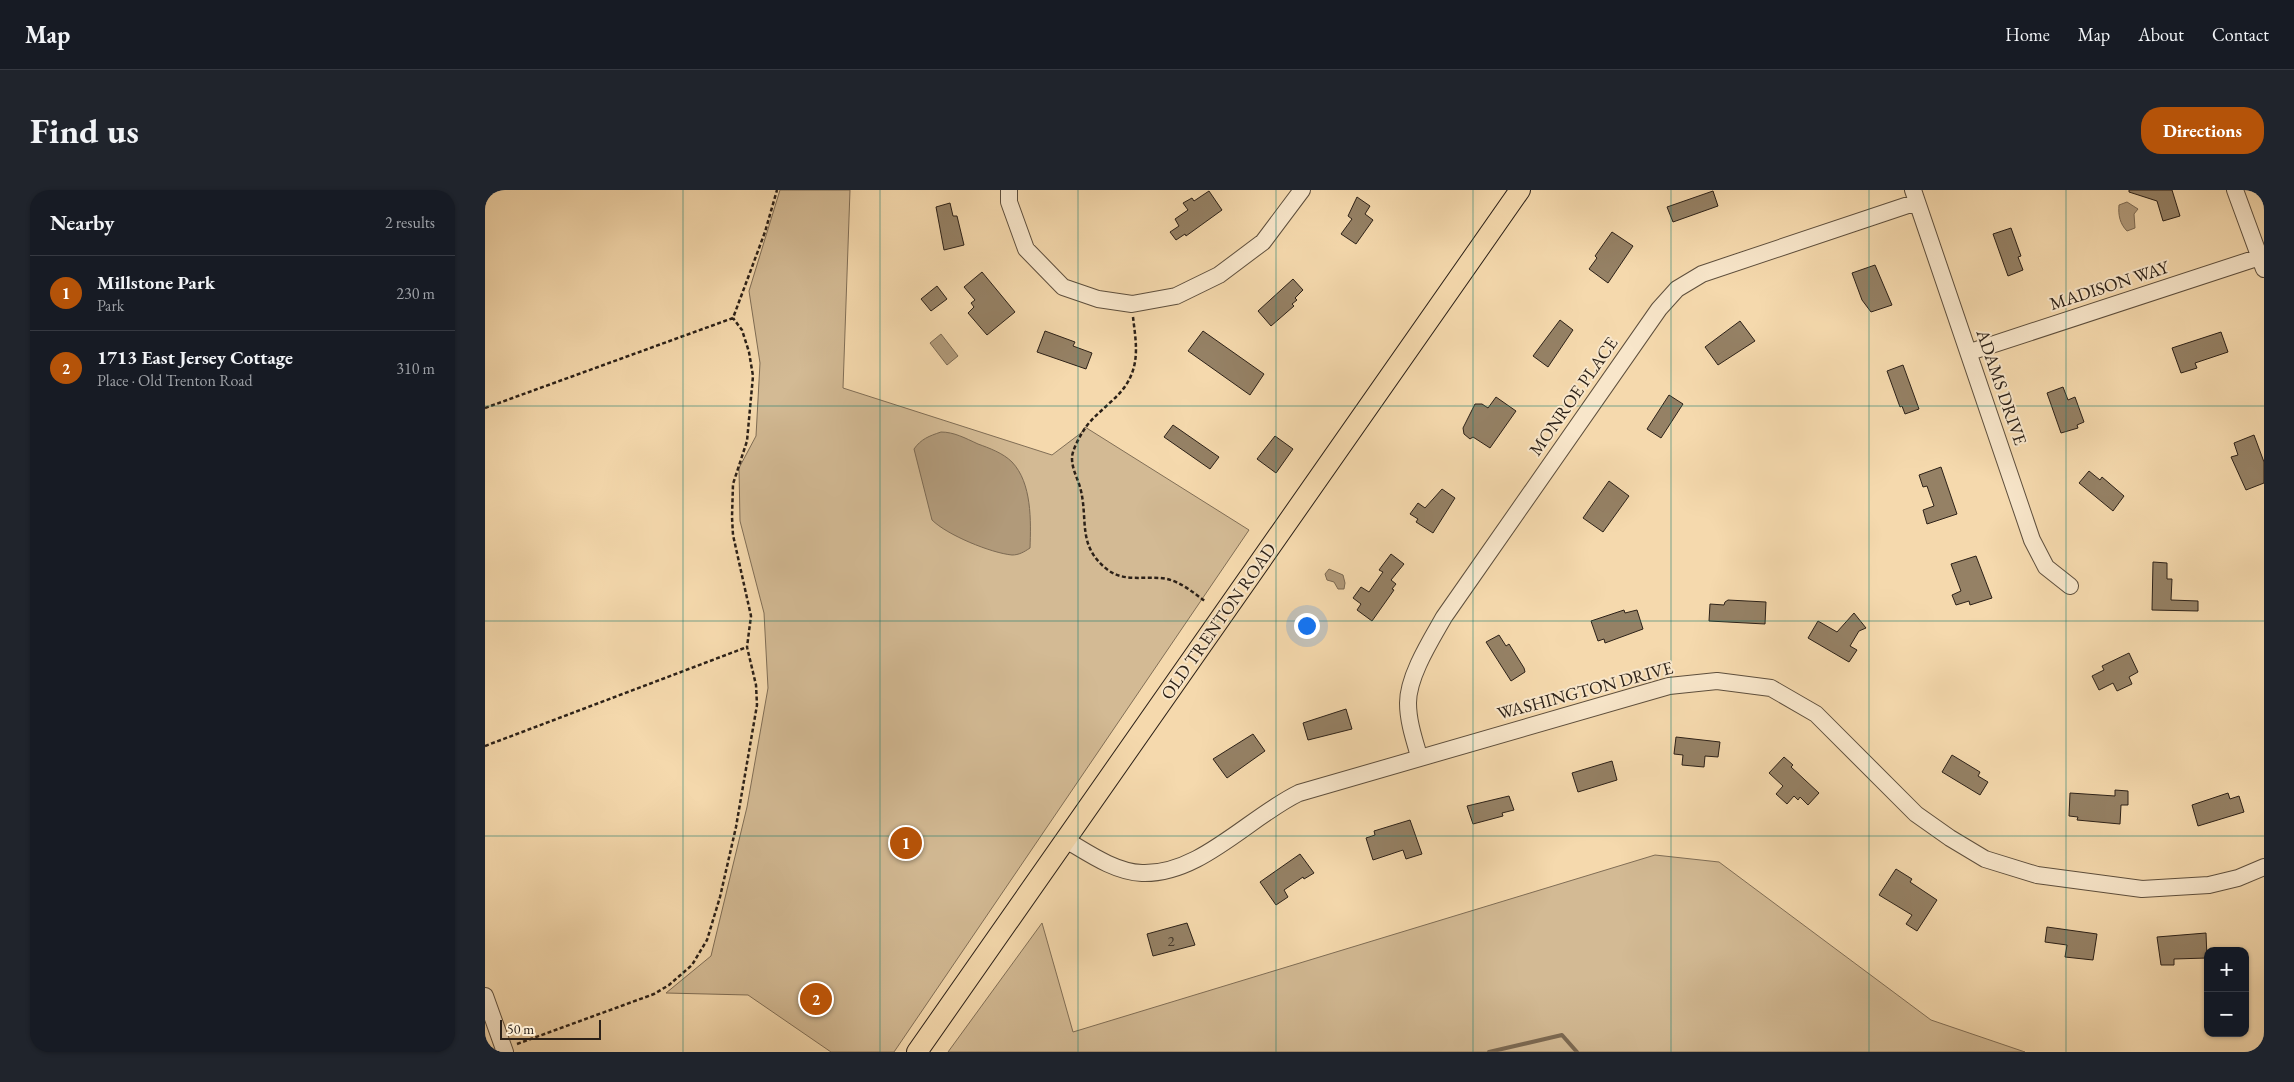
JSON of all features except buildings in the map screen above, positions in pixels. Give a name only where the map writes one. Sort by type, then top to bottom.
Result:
[{"type":"main road","name":"OLD TRENTON ROAD","points":[[917,1052],[1520,190]]},
{"type":"street","points":[[1009,190],[1009,202],[1026,249],[1063,287],[1098,299],[1132,304],[1176,296],[1219,275],[1263,242],[1302,190]]},
{"type":"street","points":[[2235,190],[2262,263]]},
{"type":"street","name":"ADAMS DRIVE","points":[[1915,196],[1970,352],[2032,540],[2046,567],[2069,586]]},
{"type":"street","name":"MONROE PLACE","points":[[1419,756],[1412,732],[1408,701],[1419,662],[1444,617],[1659,309],[1677,289],[1702,274],[1915,196]]},
{"type":"street","name":"MADISON WAY","points":[[1970,352],[2262,263]]},
{"type":"street","name":"WASHINGTON DRIVE","points":[[1066,840],[1117,867],[1141,873],[1171,870],[1196,860],[1282,801],[1299,792],[1419,756],[1669,686],[1717,681],[1771,688],[1816,714],[1916,814],[1985,859],[2037,876],[2142,889],[2209,885],[2238,878],[2264,867]]},
{"type":"street","points":[[485,996],[504,1050]]},
{"type":"path","points":[[485,408],[733,318],[762,241],[777,190]]},
{"type":"path","points":[[1132,304],[1137,349],[1132,374],[1117,397],[1098,411],[1081,434],[1072,456],[1074,473],[1080,488],[1087,545],[1095,558],[1109,571],[1126,578],[1168,579],[1185,587],[1205,602]]},
{"type":"path","points":[[504,1050],[654,994],[692,964],[707,940],[720,897],[736,827],[757,705],[756,684],[747,647],[751,616],[733,535],[732,517],[733,484],[747,441],[753,376],[749,352],[742,330],[733,318]]},
{"type":"path","points":[[485,746],[747,647]]},
{"type":"shaded area","points":[[780,190],[850,190],[843,388],[1052,455],[1081,433],[1085,427],[1249,530],[894,1052],[831,1052],[748,995],[666,993],[711,956],[747,807],[768,688],[764,613],[740,521],[739,468],[756,436],[760,363],[749,291]]},
{"type":"shaded area","points":[[2127,202],[2138,209],[2134,214],[2135,228],[2127,231],[2119,216],[2119,205]]},
{"type":"shaded area","points":[[941,334],[958,356],[947,365],[930,343]]},
{"type":"shaded area","points":[[941,432],[950,433],[996,451],[1012,462],[1019,471],[1027,491],[1029,503],[1030,548],[1015,555],[1003,554],[958,537],[932,520],[914,449],[926,438]]},
{"type":"shaded area","points":[[1329,569],[1343,575],[1344,589],[1338,589],[1334,582],[1327,580],[1325,574]]},
{"type":"shaded area","points":[[1655,855],[1719,862],[1931,1020],[2025,1052],[948,1052],[1042,923],[1073,1032]]},
{"type":"waterway","points":[[1489,1052],[1562,1035],[1577,1052]]},
{"type":"place","name":"Millstone Park","points":[[906,843]]},
{"type":"place","name":"1713 East Jersey Cottage","points":[[816,999]]}]
